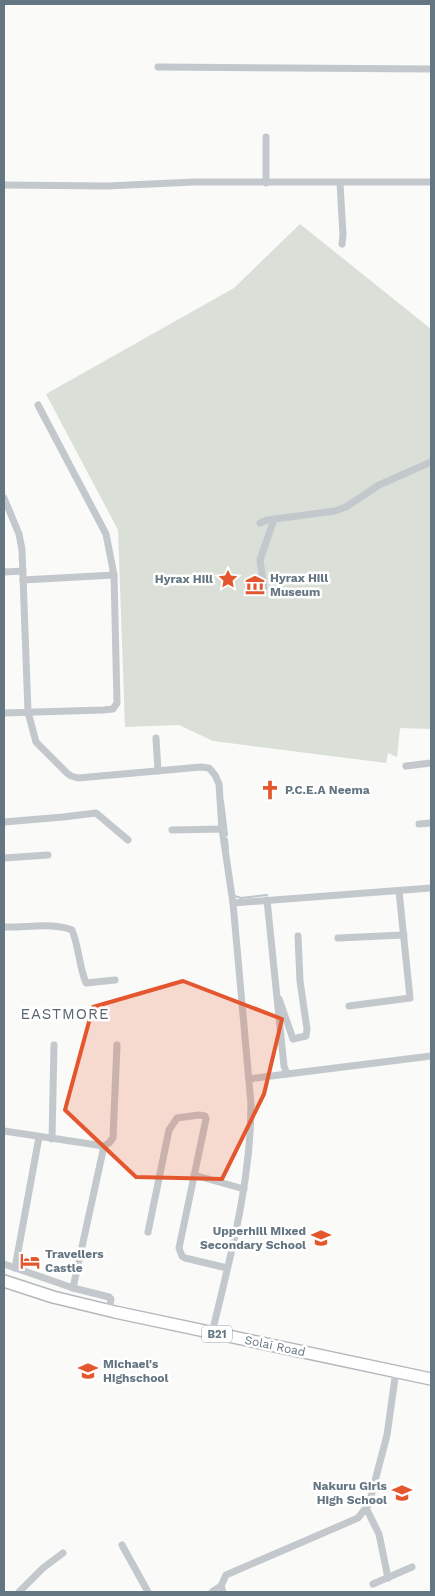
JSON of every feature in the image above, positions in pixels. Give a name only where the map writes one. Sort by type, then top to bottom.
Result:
[{"type":"highway","name":"Solai Road","points":[[4,1281],[53,1297],[109,1310],[431,1379]]},
{"type":"street","points":[[158,67],[431,69]]},
{"type":"street","points":[[266,137],[266,183]]},
{"type":"street","points":[[4,185],[107,186],[194,182],[431,182]]},
{"type":"street","points":[[340,183],[342,244]]},
{"type":"street","points":[[4,713],[103,710],[114,709],[117,703],[114,575],[106,534],[38,405]]},
{"type":"street","points":[[260,523],[274,519],[335,512],[346,508],[379,485],[431,462]]},
{"type":"street","points":[[4,498],[19,534],[24,580],[28,712],[36,742],[72,776],[78,778],[158,770],[209,768],[215,774],[219,784],[222,830],[233,904],[249,1079],[251,1136],[244,1189],[212,1333]]},
{"type":"street","points":[[264,588],[260,560],[274,519]]},
{"type":"street","points":[[4,572],[23,571]]},
{"type":"street","points":[[24,580],[114,575]]},
{"type":"street","points":[[156,738],[158,770]]},
{"type":"street","points":[[406,766],[431,763]]},
{"type":"street","points":[[4,822],[96,813],[128,840]]},
{"type":"street","points":[[419,824],[431,823]]},
{"type":"street","points":[[172,830],[222,830]]},
{"type":"street","points":[[4,858],[48,855]]},
{"type":"street","points":[[233,904],[431,888]]},
{"type":"street","points":[[349,1006],[410,998],[399,891]]},
{"type":"street","points":[[266,900],[274,984],[284,1066],[287,1074]]},
{"type":"street","points":[[4,927],[57,926],[72,930],[77,943],[82,973],[86,983],[116,980]]},
{"type":"street","points":[[338,938],[404,935]]},
{"type":"street","points":[[274,984],[293,1039],[306,1036],[307,1029],[300,981],[298,936]]},
{"type":"street","points":[[52,1138],[54,1045]]},
{"type":"street","points":[[4,1131],[104,1146],[109,1143],[113,1138],[117,1045]]},
{"type":"street","points":[[249,1079],[431,1056]]},
{"type":"street","points":[[148,1232],[169,1130],[177,1118],[205,1116],[206,1119],[179,1248],[185,1258],[227,1268]]},
{"type":"street","points":[[15,1268],[39,1136]]},
{"type":"street","points":[[73,1288],[104,1146]]},
{"type":"street","points":[[194,1175],[244,1189]]},
{"type":"street","points":[[4,1264],[73,1288],[109,1297],[111,1299],[109,1310]]},
{"type":"street","points":[[212,1592],[222,1589],[226,1575],[358,1518],[369,1504],[387,1435],[396,1371]]},
{"type":"street","points":[[366,1508],[380,1534],[388,1578]]},
{"type":"street","points":[[122,1545],[148,1592]]},
{"type":"street","points":[[24,1590],[43,1568],[63,1553]]},
{"type":"street","points":[[372,1584],[412,1567]]},
{"type":"highlighted area","points":[[183,981],[282,1019],[264,1094],[222,1179],[136,1177],[65,1110],[93,1007]]},
{"type":"shaded area","points":[[300,224],[431,329],[431,729],[400,728],[397,757],[388,753],[386,763],[213,741],[179,725],[125,727],[118,530],[46,394],[234,288]]},
{"type":"waterway","points":[[223,801],[227,835]]},
{"type":"waterway","points":[[227,839],[228,849]]},
{"type":"waterway","points":[[235,896],[241,898],[267,895]]},
{"type":"place","name":"Hyrax Hill","points":[[228,579]]},
{"type":"place","name":"Hyrax Hill Museum","points":[[255,585]]},
{"type":"place","name":"P.C.E.A Neema","points":[[270,790]]},
{"type":"place","name":"Upperhill Mixed Secondary School","points":[[321,1238]]},
{"type":"place","name":"Travellers Castle","points":[[30,1261]]},
{"type":"place","name":"Michael's Highschool","points":[[88,1371]]},
{"type":"place","name":"Nakuru Girls High School","points":[[402,1493]]},
{"type":"district","name":"EASTMORE","points":[[65,1014]]}]
